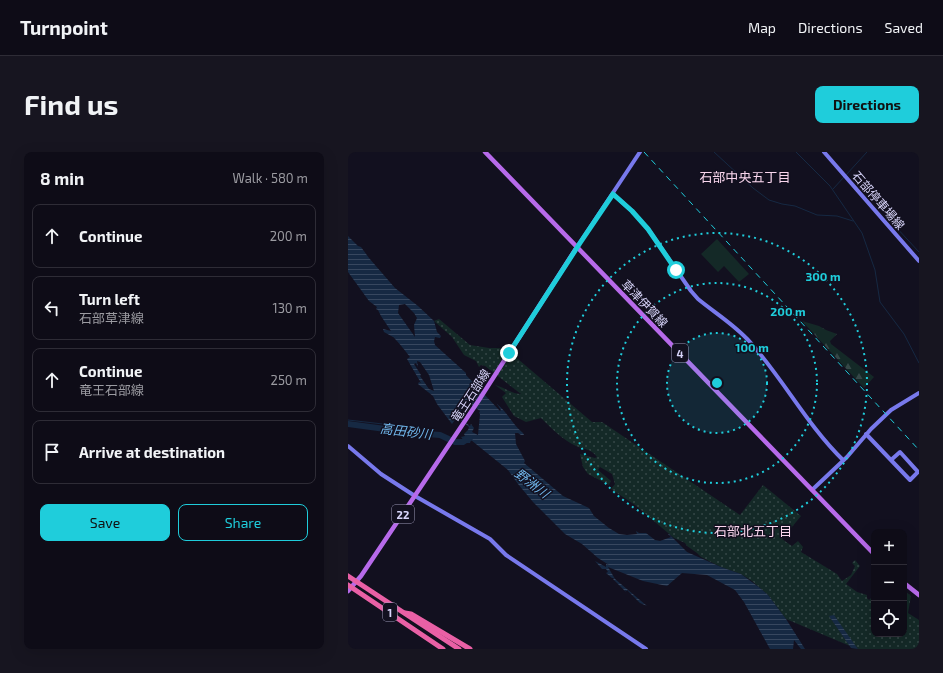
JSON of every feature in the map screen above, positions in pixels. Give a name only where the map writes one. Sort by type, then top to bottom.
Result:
[{"type":"highway","name":"1","points":[[348,576],[402,613],[459,649]]},
{"type":"highway","name":"1","points":[[349,588],[444,649]]},
{"type":"highway","name":"1","points":[[402,613],[411,614],[470,649]]},
{"type":"main road","name":"草津伊賀線","points":[[485,152],[871,551]]},
{"type":"main road","name":"竜王石部線","points":[[349,588],[356,582],[415,496],[577,247]]},
{"type":"main road","points":[[907,586],[919,596]]},
{"type":"street","points":[[577,247],[640,152]]},
{"type":"street","name":"石部停車場線","points":[[824,152],[918,258]]},
{"type":"street","points":[[613,194],[632,211],[648,229],[691,291],[703,303],[749,341],[775,373],[804,415],[843,460]]},
{"type":"street","points":[[812,490],[843,460],[866,434],[894,408],[919,393]]},
{"type":"street","points":[[866,434],[910,480],[918,472],[900,452],[891,460]]},
{"type":"street","points":[[348,446],[381,474],[415,496],[490,539],[506,555],[646,649]]},
{"type":"green space","points":[[717,239],[749,274],[739,282],[724,266],[718,272],[701,254]]},
{"type":"green space","points":[[439,319],[470,345],[500,348],[509,355],[512,354],[592,422],[602,422],[740,515],[763,485],[801,516],[782,539],[792,546],[798,541],[803,547],[801,552],[837,574],[842,581],[851,575],[855,566],[852,563],[855,560],[860,566],[846,584],[857,592],[867,595],[869,600],[871,598],[871,637],[907,637],[907,593],[911,596],[908,613],[919,620],[919,649],[858,649],[829,616],[850,646],[786,619],[768,595],[752,581],[741,574],[721,567],[701,557],[685,543],[674,538],[635,505],[611,489],[615,484],[612,474],[600,467],[598,470],[611,481],[609,485],[588,474],[583,467],[580,454],[595,458],[597,457],[592,452],[576,446],[566,440],[541,418],[526,422],[514,416],[502,397],[506,393],[495,385],[514,393],[521,394],[485,366],[481,365],[479,367],[476,361],[464,355],[452,337],[434,321]]},
{"type":"green space","points":[[802,321],[819,326],[837,334],[830,341],[831,344],[874,377],[864,388]]},
{"type":"water","name":"野洲川","points":[[348,236],[361,247],[395,288],[434,321],[437,332],[441,336],[440,338],[435,337],[435,345],[466,373],[466,375],[500,411],[501,410],[497,404],[501,407],[523,433],[524,435],[515,433],[516,444],[525,461],[524,463],[563,496],[589,508],[594,516],[619,534],[637,534],[636,531],[639,533],[646,533],[655,540],[660,541],[671,537],[669,534],[687,552],[741,574],[768,595],[786,619],[805,649],[801,649],[794,640],[793,649],[770,649],[744,602],[735,590],[707,575],[682,573],[667,586],[643,581],[608,567],[615,579],[647,606],[640,603],[627,590],[625,590],[626,592],[613,579],[614,578],[606,573],[608,572],[606,569],[602,569],[595,561],[606,567],[606,564],[609,565],[598,558],[582,544],[565,534],[533,502],[508,470],[471,440],[470,443],[466,443],[461,437],[465,436],[464,434],[469,427],[457,417],[452,424],[433,396],[418,384],[419,382],[421,383],[407,359],[410,357],[394,338],[384,332],[383,329],[391,331],[376,309],[377,307],[369,301],[348,272]],"holes":[[[405,304],[417,318],[414,325],[415,337],[398,313],[399,305]],[[417,361],[420,362],[429,375],[434,391],[429,389],[414,364],[416,363],[418,367]],[[466,401],[480,411],[478,435],[472,432],[474,428],[471,424],[470,426],[458,417],[464,406],[462,405]]]},
{"type":"water","points":[[834,615],[858,649],[851,648],[829,616]]},
{"type":"waterway","points":[[714,152],[753,188],[769,200],[795,206],[817,215],[837,216],[853,221]]},
{"type":"waterway","points":[[796,152],[830,186],[862,233],[875,270],[880,302],[904,334],[919,363]]},
{"type":"waterway","points":[[846,175],[867,152]]},
{"type":"waterway","points":[[833,189],[844,177]]},
{"type":"waterway","points":[[889,217],[895,226],[919,252]]},
{"type":"waterway","points":[[348,420],[383,424],[387,429]]},
{"type":"waterway","name":"高田砂川","points":[[348,424],[440,435],[455,442],[463,442],[470,438]]},
{"type":"railway","points":[[644,152],[919,450]]},
{"type":"district","name":"石部中央五丁目","points":[[745,177]]},
{"type":"district","name":"石部北五丁目","points":[[753,531]]},
{"type":"route","points":[[509,353],[613,194],[632,211],[648,229],[676,270]]}]
